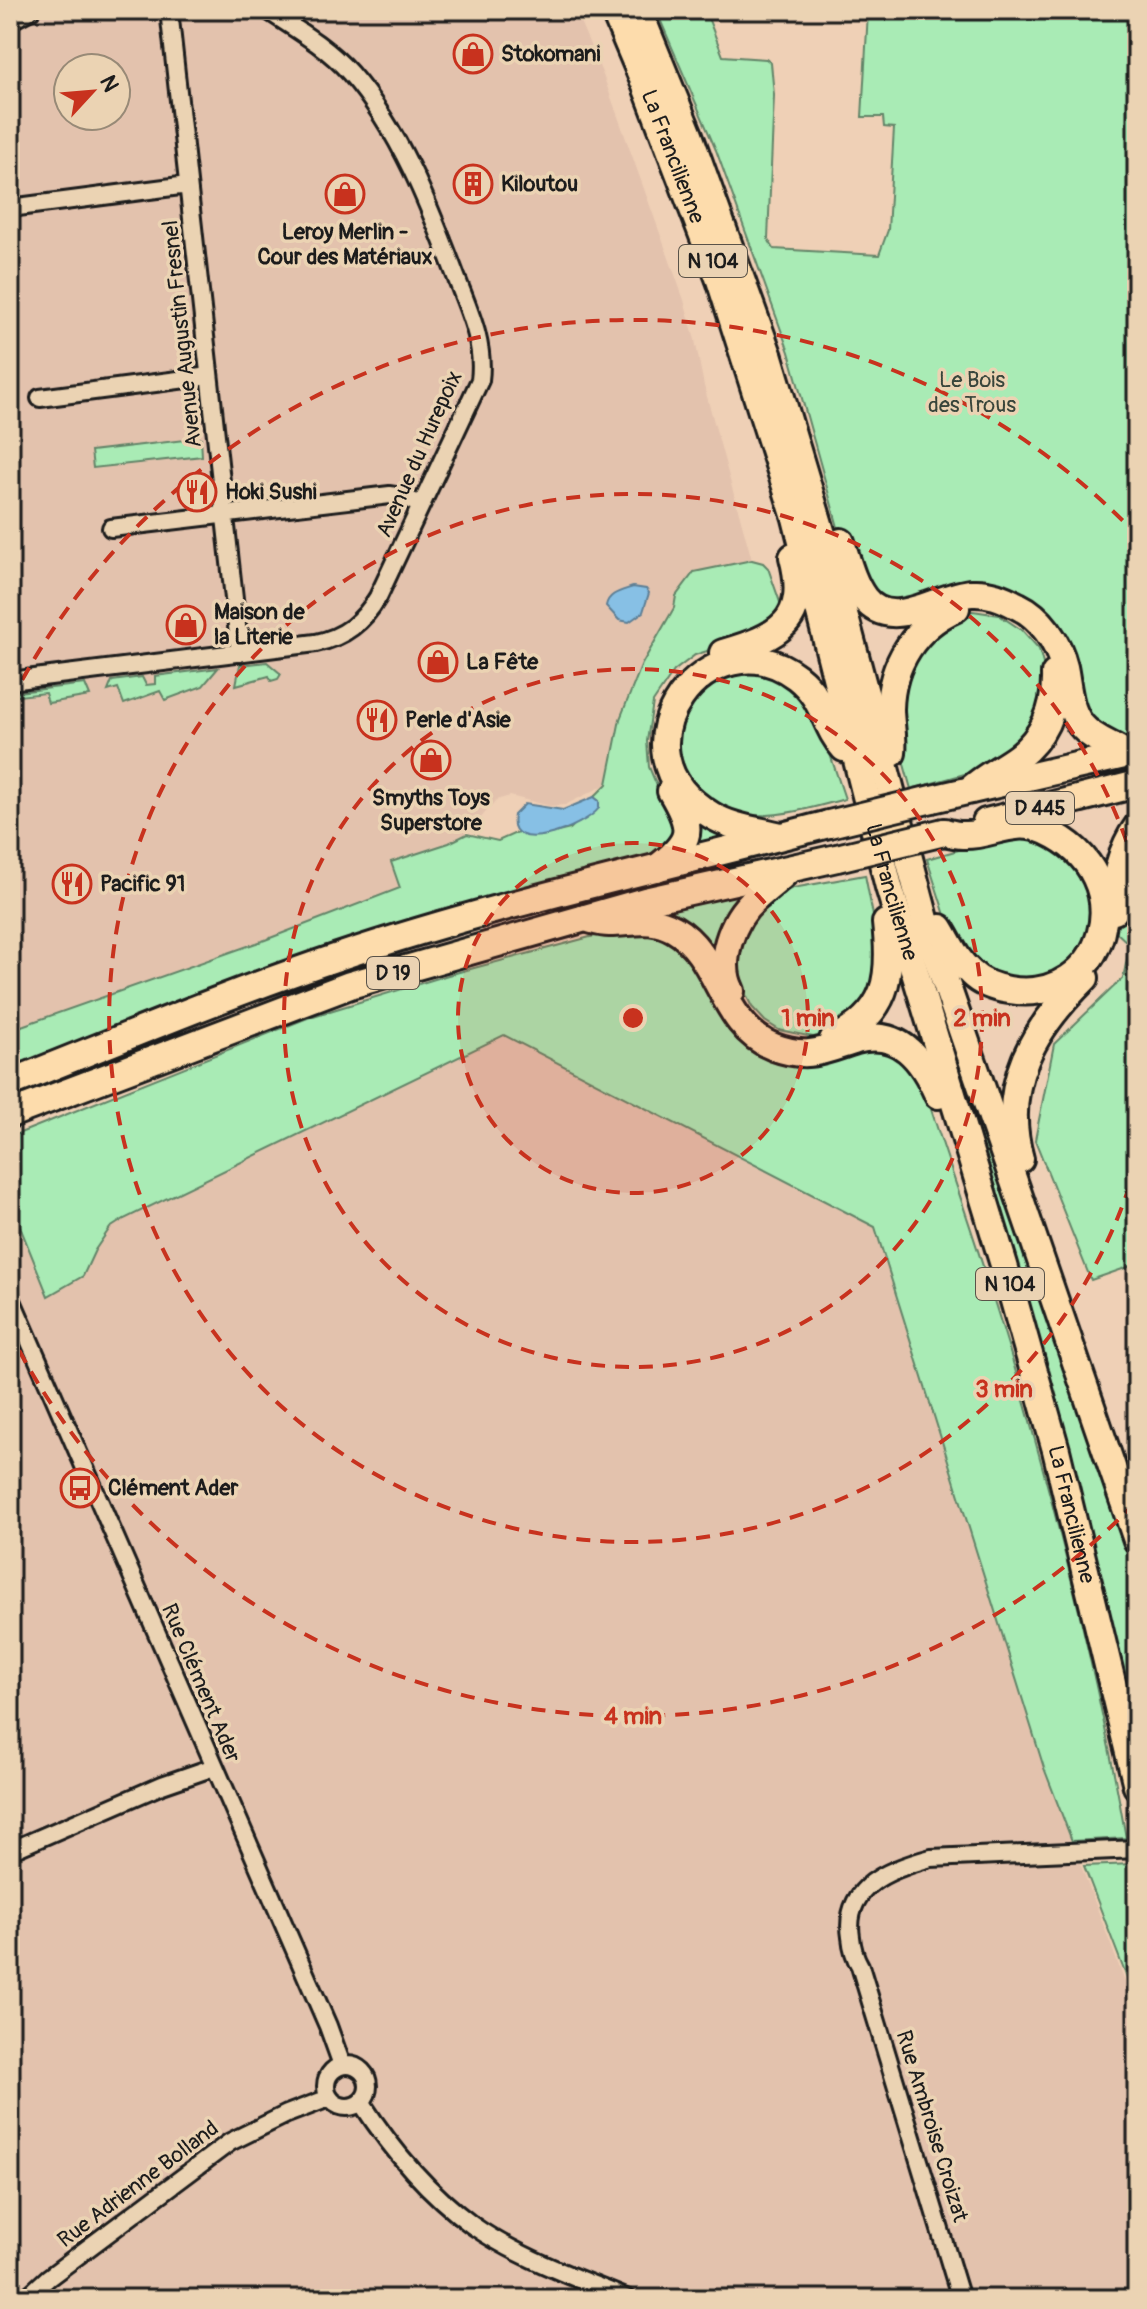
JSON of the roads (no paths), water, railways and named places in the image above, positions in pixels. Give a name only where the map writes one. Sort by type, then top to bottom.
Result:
[{"type":"main road","name":"La Francilienne","points":[[614,10],[720,280],[796,518],[889,887],[1004,1265],[1056,1450],[1137,1786]]},
{"type":"main road","name":"La Francilienne","points":[[638,10],[705,179],[769,357],[798,451],[922,906],[1137,1540]]},
{"type":"main road","points":[[798,451],[817,470],[848,563],[866,600],[878,609],[895,614],[971,593],[996,595],[1022,608],[1042,624],[1058,648],[1071,705],[1079,723],[1092,736],[1132,753]]},
{"type":"main road","points":[[657,868],[681,848],[687,832],[683,811],[663,778],[657,752],[657,727],[663,704],[680,680],[699,665],[721,654],[768,639],[781,630],[791,617],[797,597],[790,545],[796,518]]},
{"type":"main road","points":[[885,767],[893,750],[892,687],[908,646],[925,626],[946,612],[980,602],[1017,617],[1042,641],[1051,656],[1055,693],[1051,714],[1031,744],[1017,758],[986,775],[970,790]]},
{"type":"main road","points":[[781,836],[727,824],[708,814],[689,798],[672,775],[665,751],[665,729],[672,708],[685,689],[703,675],[726,664],[747,660],[773,664],[796,676],[814,693],[837,741],[857,763]]},
{"type":"main road","name":"D 445","points":[[882,810],[1132,753]]},
{"type":"main road","name":"D 445","points":[[891,845],[1137,784]]},
{"type":"main road","name":"D 19","points":[[10,1083],[261,984],[339,957],[506,906],[882,810]]},
{"type":"main road","points":[[922,906],[942,929],[960,962],[974,976],[996,988],[1016,991],[1037,990],[1058,984],[1075,973],[1088,960],[1105,924],[1101,884],[1076,851],[1059,838],[1021,825],[964,836],[944,832]]},
{"type":"main road","points":[[1020,1195],[1023,1169],[1016,1143],[1014,1104],[1023,1063],[1054,1009],[1095,968],[1106,951],[1114,930],[1116,876],[1137,827]]},
{"type":"main road","name":"D 19","points":[[10,1114],[350,985],[645,901],[891,845]]},
{"type":"main road","points":[[788,870],[753,900],[740,918],[730,937],[725,962],[727,985],[742,1013],[758,1030],[790,1044],[832,1040],[855,1029],[878,1002],[889,961],[886,924],[889,887]]},
{"type":"main road","points":[[585,918],[606,923],[637,919],[654,921],[687,938],[711,969],[736,1017],[753,1035],[771,1046],[790,1052],[814,1053],[826,1052],[858,1040],[877,1039],[902,1045],[921,1062],[941,1102],[959,1121]]},
{"type":"street","points":[[10,21],[31,10]]},
{"type":"street","name":"Avenue Augustin Fresnel","points":[[169,10],[240,653]]},
{"type":"street","name":"Avenue du Hurepoix","points":[[10,681],[328,641],[350,630],[378,597],[480,380],[482,361],[479,342],[431,210],[375,106],[361,85],[332,55],[267,10]]},
{"type":"street","points":[[10,208],[188,185]]},
{"type":"street","points":[[40,398],[209,376]]},
{"type":"street","points":[[111,528],[390,495],[421,505]]},
{"type":"street","name":"Rue Clément Ader","points":[[10,1296],[15,1314],[328,2026],[342,2065]]},
{"type":"street","points":[[10,1851],[162,1785],[214,1767]]},
{"type":"street","name":"Rue Ambroise Croizat","points":[[961,2299],[860,1966],[854,1956],[849,1922],[851,1908],[867,1886],[882,1876],[907,1864],[931,1858],[1137,1849]]},
{"type":"street","points":[[342,2065],[356,2066],[366,2076],[368,2090],[361,2102],[344,2108],[329,2098],[326,2092],[330,2072],[342,2065]]},
{"type":"street","name":"Rue Adrienne Bolland","points":[[25,2299],[48,2278],[230,2142],[287,2114],[329,2098]]},
{"type":"street","points":[[361,2102],[392,2147],[421,2181],[474,2226],[544,2264],[628,2299]]},
{"type":"water","points":[[633,587],[646,589],[649,593],[643,612],[629,622],[619,620],[606,606],[607,602],[616,593]]},
{"type":"water","points":[[594,797],[599,801],[599,808],[591,816],[564,830],[534,837],[522,835],[515,828],[514,815],[525,804],[563,810]]},
{"type":"place","name":"Stokomani","points":[[473,54]]},
{"type":"place","name":"Kiloutou","points":[[473,184]]},
{"type":"place","name":"Leroy Merlin - Cour des Matériaux","points":[[345,194]]},
{"type":"place","name":"Hoki Sushi","points":[[197,492]]},
{"type":"place","name":"Maison de la Literie","points":[[186,625]]},
{"type":"place","name":"La Fête","points":[[438,662]]},
{"type":"place","name":"Perle d'Asie","points":[[377,720]]},
{"type":"place","name":"Smyths Toys Superstore","points":[[431,760]]},
{"type":"place","name":"Pacific 91","points":[[72,884]]},
{"type":"place","name":"Clément Ader","points":[[80,1488]]},
{"type":"park label","name":"Le Bois des Trous","points":[[972,392]]}]
